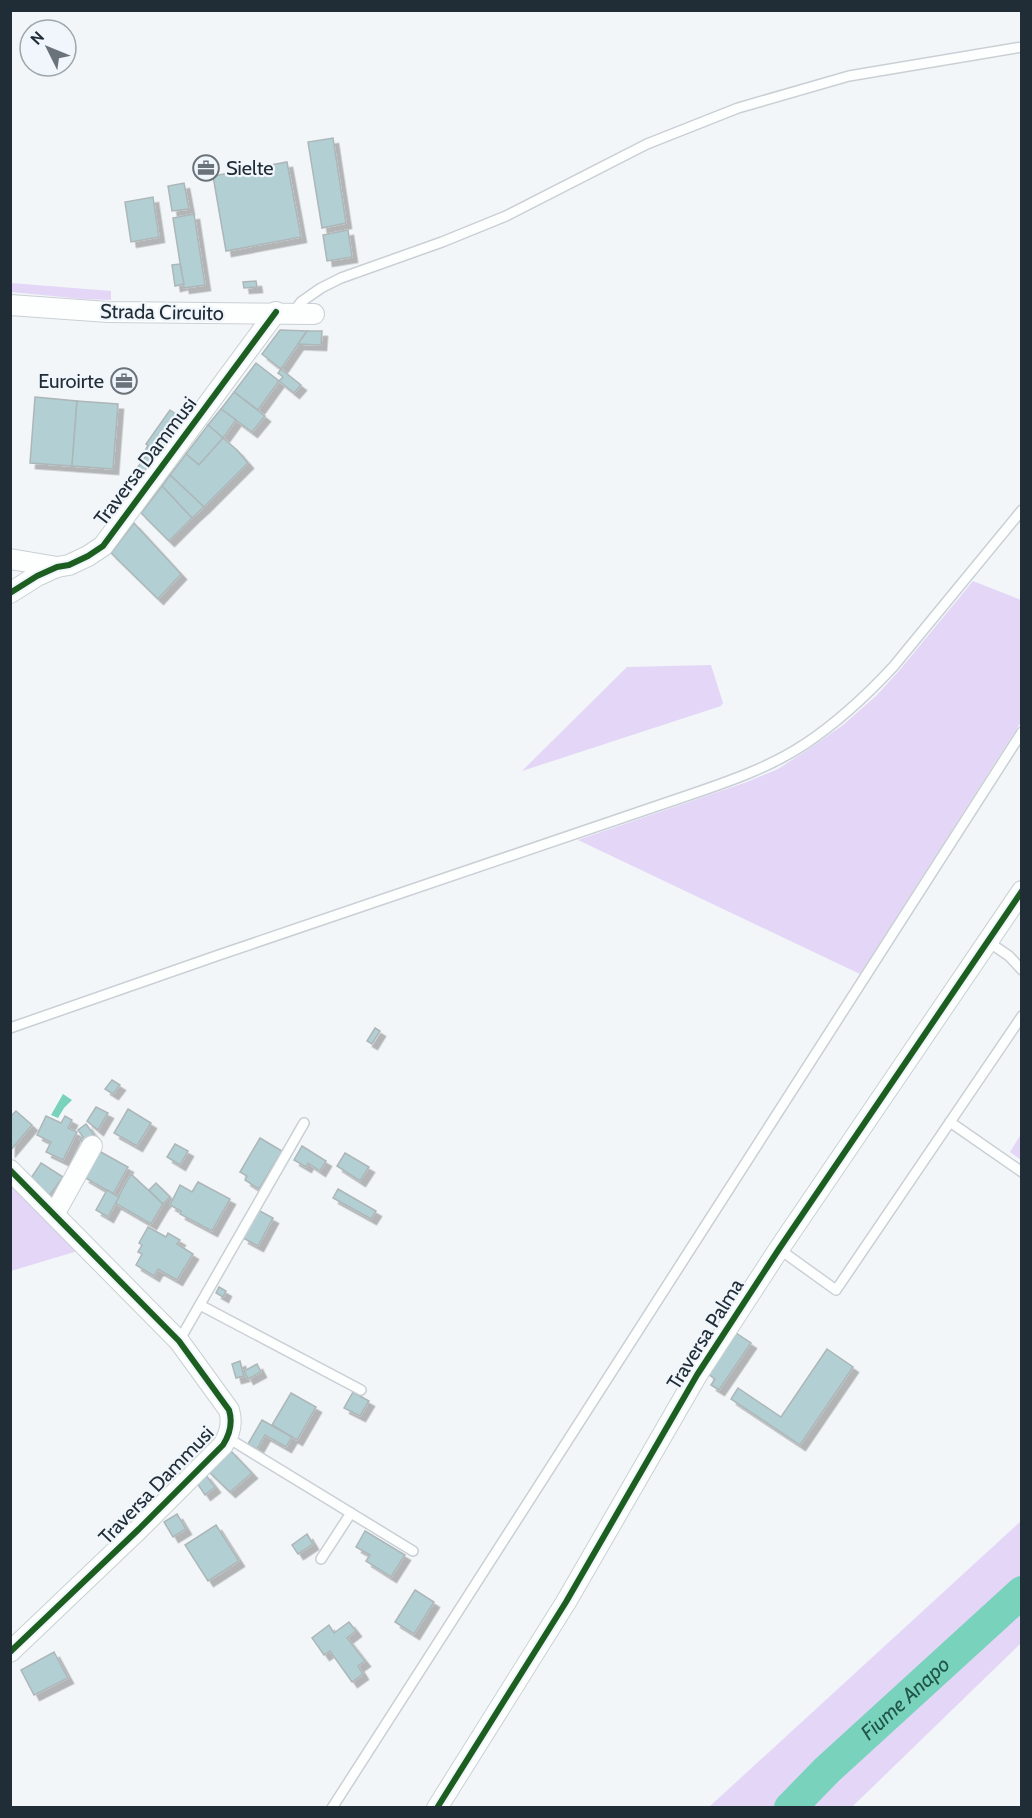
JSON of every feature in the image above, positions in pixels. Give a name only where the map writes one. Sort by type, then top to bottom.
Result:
[{"type":"street","name":"Strada Circuito","points":[[10,305],[108,312],[314,314]]},
{"type":"street","name":"Traversa Dammusi","points":[[10,593],[37,576],[57,567],[69,565],[102,546],[285,313]]},
{"type":"street","points":[[10,559],[57,567]]},
{"type":"street","name":"Traversa Palma","points":[[437,1808],[566,1602],[698,1375],[779,1249],[1022,891]]},
{"type":"street","points":[[55,1213],[93,1146]]},
{"type":"street","name":"Traversa Dammusi","points":[[10,1170],[179,1341],[229,1410],[231,1419],[228,1438],[223,1445],[10,1652]]},
{"type":"lane","points":[[285,313],[321,288],[341,278],[442,242],[506,216],[647,144],[727,112],[849,76],[1022,47]]},
{"type":"lane","points":[[10,1028],[695,793],[767,765],[804,745],[838,721],[870,692],[1022,510]]},
{"type":"lane","points":[[332,1808],[1022,732]]},
{"type":"lane","points":[[987,941],[1009,956],[1022,970]]},
{"type":"lane","points":[[779,1249],[836,1290],[1022,1016]]},
{"type":"lane","points":[[950,1122],[1022,1172]]},
{"type":"lane","points":[[179,1341],[304,1123]]},
{"type":"lane","points":[[200,1305],[361,1390]]},
{"type":"lane","points":[[228,1438],[413,1551]]},
{"type":"lane","points":[[321,1559],[351,1513]]},
{"type":"shaded area","points":[[11,283],[111,291],[111,300],[11,292]]},
{"type":"shaded area","points":[[973,581],[1021,600],[1021,722],[860,974],[578,840],[747,782],[778,769],[806,751],[843,725],[876,696]]},
{"type":"shaded area","points":[[711,665],[723,703],[721,706],[522,771],[627,667]]},
{"type":"shaded area","points":[[63,1094],[72,1100],[58,1118],[51,1115]]},
{"type":"shaded area","points":[[1021,1134],[1021,1160],[1010,1152]]},
{"type":"shaded area","points":[[11,1180],[81,1250],[11,1271]]},
{"type":"shaded area","points":[[1021,1521],[1021,1643],[852,1807],[709,1807]]},
{"type":"building","points":[[333,138],[346,223],[322,228],[308,142]]},
{"type":"building","points":[[287,162],[301,237],[226,251],[213,176]]},
{"type":"building","points":[[184,183],[189,209],[172,211],[168,186]]},
{"type":"building","points":[[153,197],[159,237],[131,242],[125,202]]},
{"type":"building","points":[[194,214],[205,285],[184,288],[173,218]]},
{"type":"building","points":[[348,230],[352,257],[327,261],[323,235]]},
{"type":"building","points":[[180,264],[184,284],[175,286],[172,265]]},
{"type":"building","points":[[256,281],[257,287],[244,288],[243,282]]},
{"type":"building","points":[[280,330],[307,331],[281,369],[262,354]]},
{"type":"building","points":[[307,331],[322,331],[321,345],[298,344]]},
{"type":"building","points":[[256,363],[279,381],[258,410],[234,392]]},
{"type":"building","points":[[281,369],[301,385],[294,393],[279,381],[283,377],[278,373]]},
{"type":"building","points":[[234,392],[265,416],[252,432],[221,409]]},
{"type":"building","points":[[35,397],[77,401],[72,466],[30,463]]},
{"type":"building","points":[[77,401],[118,404],[113,469],[72,466]]},
{"type":"building","points":[[221,409],[236,420],[223,438],[208,425]]},
{"type":"building","points":[[170,410],[183,419],[131,490],[124,486],[148,453],[145,451],[148,445],[146,444]]},
{"type":"building","points":[[208,425],[223,438],[199,465],[186,454]]},
{"type":"building","points":[[223,438],[248,463],[204,507],[170,475],[186,454],[199,465]]},
{"type":"building","points":[[170,475],[204,507],[192,518],[162,486]]},
{"type":"building","points":[[162,486],[192,518],[169,541],[141,513]]},
{"type":"building","points":[[134,523],[181,574],[158,599],[111,553]]},
{"type":"building","points":[[375,1028],[380,1031],[372,1044],[367,1041]]},
{"type":"building","points":[[112,1080],[120,1085],[113,1094],[105,1089]]},
{"type":"building","points":[[96,1107],[108,1113],[98,1130],[87,1121]]},
{"type":"building","points":[[128,1109],[151,1123],[137,1146],[114,1133]]},
{"type":"building","points":[[16,1111],[32,1125],[10,1151],[10,1117]]},
{"type":"building","points":[[46,1116],[61,1123],[65,1116],[72,1120],[68,1128],[77,1132],[63,1160],[46,1152],[51,1142],[37,1135]]},
{"type":"building","points":[[86,1124],[95,1136],[84,1144],[80,1139],[83,1137],[78,1130]]},
{"type":"building","points":[[260,1138],[282,1151],[259,1189],[245,1180],[247,1176],[240,1172]]},
{"type":"building","points":[[175,1144],[188,1151],[180,1165],[167,1157]]},
{"type":"building","points":[[302,1146],[326,1161],[320,1171],[308,1163],[306,1167],[294,1160]]},
{"type":"building","points":[[99,1151],[128,1167],[113,1194],[84,1177]]},
{"type":"building","points":[[345,1153],[369,1167],[360,1181],[337,1166]]},
{"type":"building","points":[[41,1163],[63,1177],[50,1195],[37,1186],[38,1183],[31,1178]]},
{"type":"building","points":[[131,1174],[163,1204],[151,1224],[115,1203]]},
{"type":"building","points":[[198,1182],[230,1199],[212,1231],[180,1214],[181,1211],[170,1205],[180,1185],[192,1192]]},
{"type":"building","points":[[156,1183],[170,1197],[163,1204],[149,1190]]},
{"type":"building","points":[[338,1189],[376,1211],[371,1219],[333,1198]]},
{"type":"building","points":[[107,1190],[119,1197],[108,1217],[96,1210]]},
{"type":"building","points":[[258,1210],[273,1218],[258,1246],[243,1238]]},
{"type":"building","points":[[148,1227],[166,1237],[168,1233],[180,1240],[177,1244],[193,1254],[177,1280],[158,1269],[154,1276],[136,1265],[142,1254],[138,1252],[142,1245],[139,1243]]},
{"type":"building","points":[[219,1287],[226,1291],[223,1297],[216,1293]]},
{"type":"building","points":[[736,1333],[751,1343],[719,1390],[711,1385],[715,1379],[708,1374]]},
{"type":"building","points":[[827,1349],[853,1367],[800,1445],[731,1399],[738,1388],[781,1417]]},
{"type":"building","points":[[240,1361],[244,1376],[236,1378],[232,1364]]},
{"type":"building","points":[[257,1364],[261,1372],[248,1379],[244,1371]]},
{"type":"building","points":[[353,1392],[369,1401],[360,1416],[344,1408]]},
{"type":"building","points":[[291,1393],[316,1407],[297,1440],[272,1425]]},
{"type":"building","points":[[262,1420],[292,1437],[286,1447],[265,1435],[257,1449],[248,1444]]},
{"type":"building","points":[[230,1450],[252,1473],[230,1492],[208,1471]]},
{"type":"building","points":[[205,1474],[215,1487],[205,1495],[197,1483]]},
{"type":"building","points":[[177,1514],[186,1529],[173,1537],[164,1522]]},
{"type":"building","points":[[216,1525],[239,1561],[208,1581],[185,1545]]},
{"type":"building","points":[[365,1531],[405,1555],[391,1577],[366,1561],[370,1555],[356,1547]]},
{"type":"building","points":[[307,1534],[313,1544],[298,1554],[292,1545]]},
{"type":"building","points":[[415,1590],[434,1602],[414,1634],[395,1622]]},
{"type":"building","points":[[349,1622],[356,1631],[347,1638],[365,1661],[358,1666],[363,1674],[352,1682],[330,1651],[324,1655],[312,1638],[329,1625],[334,1633]]},
{"type":"building","points":[[54,1652],[68,1678],[34,1695],[21,1670]]},
{"type":"waterway","name":"Fiume Anapo","points":[[790,1808],[827,1770],[1022,1592]]},
{"type":"cycle path","points":[[10,593],[37,576],[57,567],[69,565],[103,546],[276,312]]},
{"type":"cycle path","points":[[437,1808],[566,1602],[697,1375],[779,1249],[1022,891]]},
{"type":"cycle path","points":[[10,1170],[179,1341],[229,1410],[231,1419],[229,1433],[223,1445],[10,1652]]},
{"type":"place","name":"Sielte","points":[[206,168]]},
{"type":"place","name":"Euroirte","points":[[124,381]]}]
